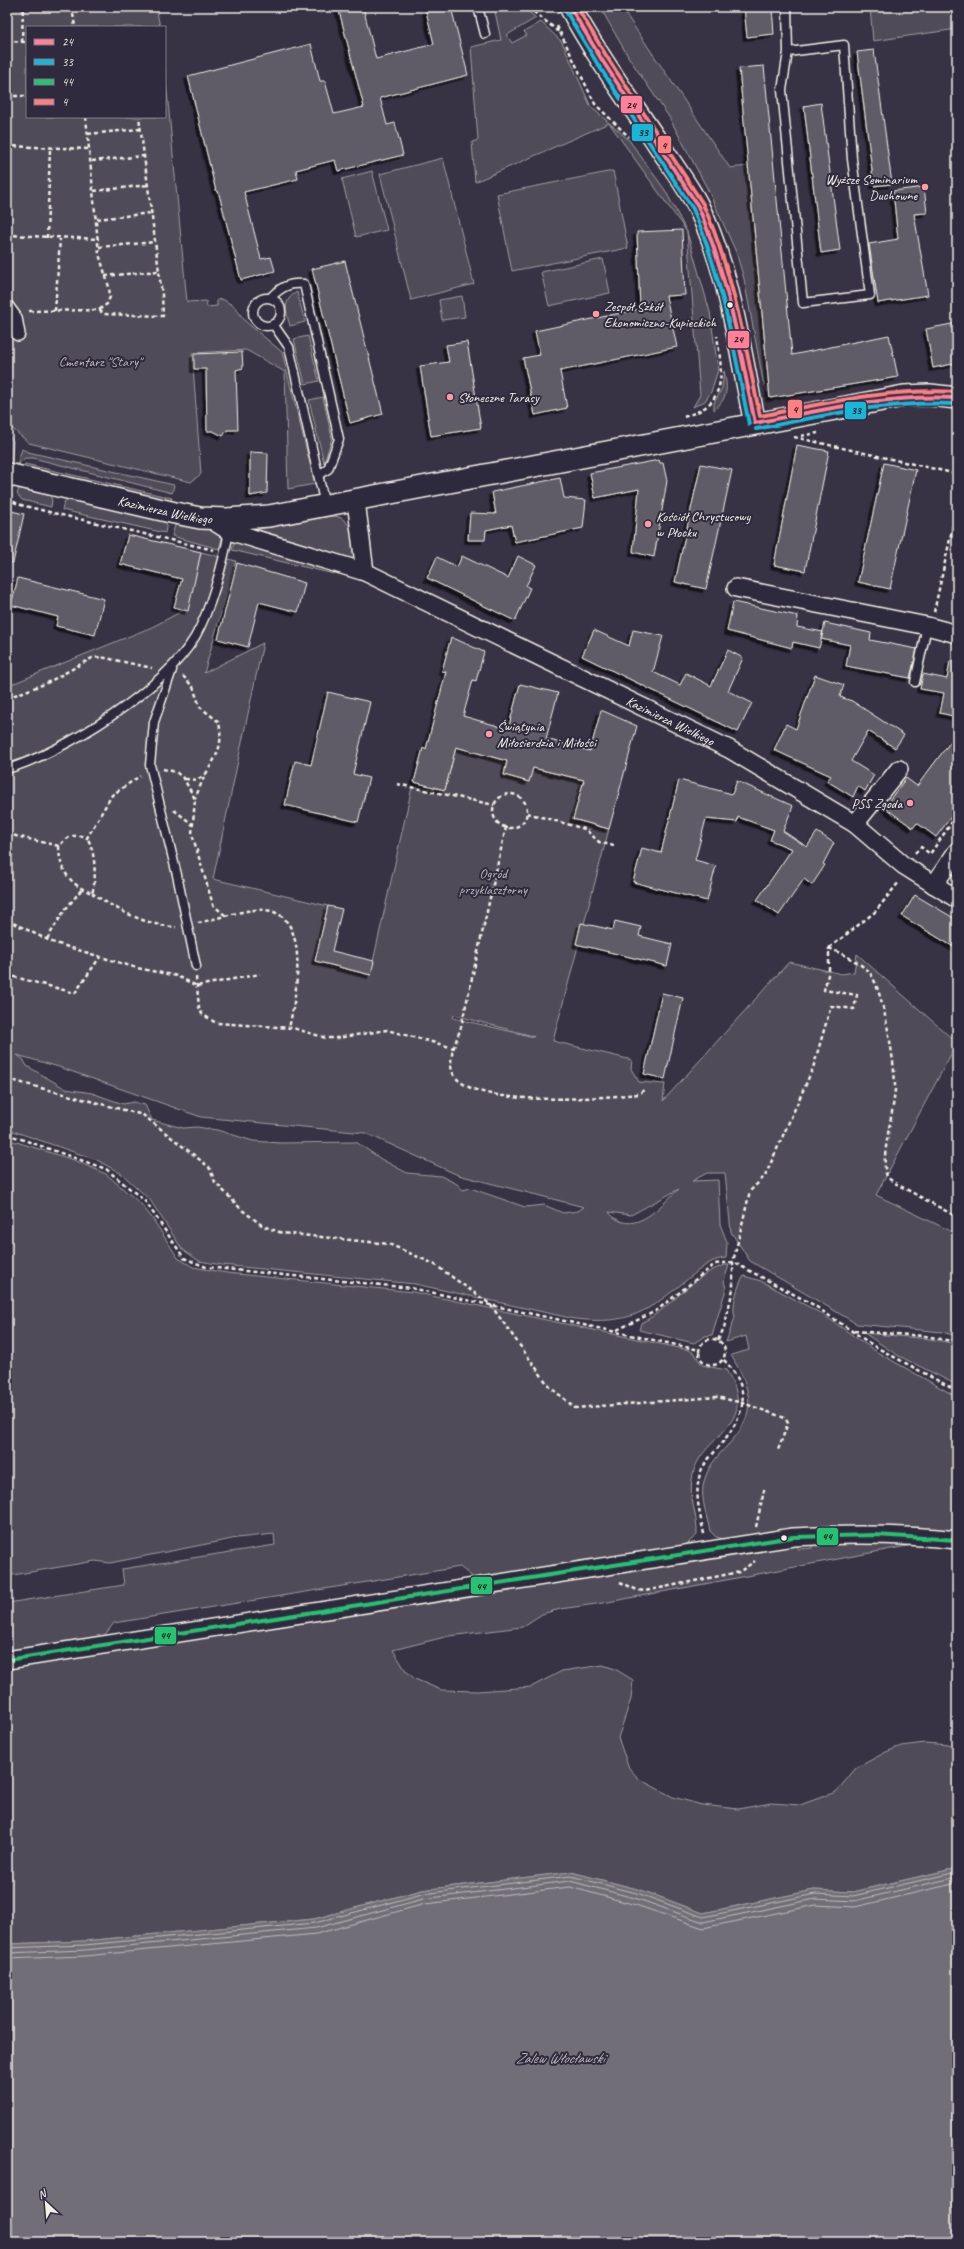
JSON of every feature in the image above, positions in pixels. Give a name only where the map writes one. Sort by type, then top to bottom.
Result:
[{"type":"street","points":[[562,13],[596,52],[676,171],[697,205],[714,240],[732,304],[754,423]]},
{"type":"street","points":[[7,307],[15,318],[18,334]]},
{"type":"street","points":[[210,519],[269,516],[356,501],[754,423],[904,396],[930,395],[957,398]]},
{"type":"street","name":"Kazimierza Wielkiego","points":[[7,474],[174,513],[210,519],[229,531],[365,572],[729,749],[855,824],[903,865],[957,899]]},
{"type":"street","points":[[356,501],[365,572]]},
{"type":"street","points":[[736,588],[929,626],[957,634]]},
{"type":"street","points":[[855,824],[899,769]]},
{"type":"street","points":[[934,885],[957,851]]},
{"type":"street","points":[[7,1660],[707,1549],[793,1537],[860,1533],[916,1535],[957,1540]]},
{"type":"lane","points":[[478,7],[485,34]]},
{"type":"lane","points":[[787,7],[788,52],[782,90],[792,209],[803,302],[870,295],[852,159],[844,45],[788,52]]},
{"type":"lane","points":[[270,298],[278,290],[289,284],[304,284],[339,439],[328,469],[318,475]]},
{"type":"lane","points":[[263,298],[270,298],[276,301],[281,313],[278,320],[273,324],[260,324],[253,314],[254,307],[263,298]]},
{"type":"lane","points":[[273,324],[289,347],[326,506]]},
{"type":"lane","points":[[196,966],[177,875],[151,772],[150,755],[154,722],[169,673],[195,636],[203,620],[219,572],[229,531]]},
{"type":"lane","points":[[915,682],[929,626]]},
{"type":"lane","points":[[7,769],[30,762],[71,741],[130,702],[169,673]]},
{"type":"path","points":[[22,42],[23,7]]},
{"type":"path","points":[[72,7],[75,26]]},
{"type":"path","points":[[528,7],[569,39]]},
{"type":"path","points":[[562,13],[560,33],[595,104],[632,140]]},
{"type":"path","points":[[7,41],[26,42]]},
{"type":"path","points":[[7,96],[26,96]]},
{"type":"path","points":[[24,310],[99,310],[107,304],[110,297],[99,247],[92,161],[86,118]]},
{"type":"path","points":[[99,310],[104,314],[163,316],[139,118]]},
{"type":"path","points":[[88,134],[140,128]]},
{"type":"path","points":[[7,146],[90,149]]},
{"type":"path","points":[[47,238],[50,148]]},
{"type":"path","points":[[92,161],[144,156]]},
{"type":"path","points":[[94,191],[148,185]]},
{"type":"path","points":[[97,219],[151,213]]},
{"type":"path","points":[[7,234],[60,239],[99,239]]},
{"type":"path","points":[[55,311],[60,239]]},
{"type":"path","points":[[99,247],[155,242]]},
{"type":"path","points":[[106,276],[158,271]]},
{"type":"path","points":[[677,420],[705,408],[719,388],[721,372],[716,332]]},
{"type":"path","points":[[793,437],[957,474]]},
{"type":"path","points":[[7,498],[21,505],[216,551]]},
{"type":"path","points":[[929,626],[957,506]]},
{"type":"path","points":[[7,698],[47,683],[92,658],[101,657],[159,669],[169,673],[180,674],[189,681],[200,707],[219,722],[221,740],[220,749],[195,798],[192,834],[213,905],[226,916]]},
{"type":"path","points":[[87,838],[112,795],[130,782],[151,772],[169,769],[176,772],[184,779],[195,798]]},
{"type":"path","points":[[184,779],[198,780],[206,774]]},
{"type":"path","points":[[397,784],[494,805]]},
{"type":"path","points":[[516,795],[524,802],[527,813],[522,822],[517,826],[506,827],[497,821],[494,816],[494,805],[500,797],[516,795]]},
{"type":"path","points":[[160,809],[175,811],[192,825]]},
{"type":"path","points":[[527,813],[585,829],[599,842],[614,846]]},
{"type":"path","points":[[829,948],[883,905],[901,880],[895,876],[903,865],[921,847],[930,854],[957,815]]},
{"type":"path","points":[[506,827],[461,1027],[451,1062],[455,1077],[467,1086],[489,1092],[545,1100],[639,1094],[644,1090]]},
{"type":"path","points":[[7,834],[59,846]]},
{"type":"path","points":[[59,846],[72,835],[77,834],[87,838],[93,846],[95,887],[92,893]]},
{"type":"path","points":[[59,846],[60,865],[64,873],[82,889],[124,911],[156,924],[164,926],[187,925],[264,909],[275,912],[284,918],[292,929],[296,940],[296,979],[289,1028]]},
{"type":"path","points":[[47,939],[64,911],[82,889]]},
{"type":"path","points":[[7,920],[47,939],[137,968],[177,976],[197,986],[260,974]]},
{"type":"path","points":[[829,948],[848,958],[870,973],[879,997],[889,1033],[895,1088],[885,1159],[887,1176],[893,1182],[957,1217]]},
{"type":"path","points":[[718,1340],[724,1328],[733,1289],[733,1262],[750,1191],[765,1176],[813,1068],[831,1006],[854,1009],[857,995],[824,990],[829,971],[829,948]]},
{"type":"path","points":[[7,975],[75,993],[100,956]]},
{"type":"path","points":[[196,966],[199,1008],[202,1014],[216,1023],[289,1028],[337,1038],[387,1030],[454,1048]]},
{"type":"path","points":[[7,1078],[143,1115],[209,1166],[215,1182],[242,1210],[262,1226],[282,1234],[389,1244],[434,1264],[490,1304],[549,1386],[575,1408],[717,1397],[743,1403],[785,1418],[788,1423],[778,1450]]},
{"type":"path","points":[[7,1134],[106,1169],[145,1201],[178,1251],[184,1258],[194,1263],[206,1266],[411,1288],[617,1330],[700,1350]]},
{"type":"path","points":[[617,1330],[656,1311],[715,1264],[733,1262],[812,1304],[896,1360],[957,1391]]},
{"type":"path","points":[[854,1332],[926,1336],[957,1342]]},
{"type":"path","points":[[706,1340],[718,1340],[725,1348],[723,1359],[716,1364],[708,1364],[701,1358],[700,1350],[706,1340]]},
{"type":"path","points":[[707,1549],[698,1501],[697,1485],[700,1472],[735,1426],[743,1403],[741,1384],[733,1369],[723,1359]]},
{"type":"green space","name":"Cmentarz \"Stary\"","points":[[7,7],[156,7],[160,26],[26,26],[26,118],[166,118],[166,81],[187,302],[206,301],[207,307],[217,306],[217,300],[222,299],[234,306],[246,322],[282,352],[315,484],[288,489],[285,372],[246,350],[192,353],[201,474],[191,482],[29,443],[7,424]]},
{"type":"green space","points":[[494,7],[523,7],[536,18],[507,35],[512,43],[527,35],[524,32],[541,22],[562,42],[591,107],[629,140],[665,190],[687,232],[609,123],[475,182],[472,142],[478,140],[471,47],[501,40]]},
{"type":"green space","points":[[600,7],[621,7],[730,168],[748,166],[770,398],[763,381],[744,279],[736,252],[707,188],[669,117],[629,58]]},
{"type":"green space","points":[[870,7],[957,7],[957,29],[873,41]]},
{"type":"green space","points":[[443,158],[474,284],[411,300],[380,174]]},
{"type":"green space","points":[[372,171],[387,230],[356,237],[342,179]]},
{"type":"green space","points":[[613,171],[628,248],[512,271],[497,194]]},
{"type":"green space","points":[[687,232],[710,312],[718,370],[711,392],[705,401],[693,407],[700,395]]},
{"type":"green space","points":[[603,259],[610,293],[549,306],[541,272]]},
{"type":"green space","points":[[297,292],[305,322],[290,326],[286,307],[289,299]]},
{"type":"green space","points":[[462,296],[465,317],[442,320],[439,300]]},
{"type":"green space","points":[[308,336],[319,381],[305,384],[294,339]]},
{"type":"green space","points":[[724,371],[726,392],[719,406],[714,410],[714,403],[722,388]]},
{"type":"green space","points":[[323,397],[332,438],[324,463],[309,400]]},
{"type":"green space","points":[[7,433],[13,441],[11,466],[7,465]]},
{"type":"green space","points":[[22,449],[28,452],[174,485],[172,493],[33,458],[25,458],[20,462],[18,469],[16,468]]},
{"type":"green space","points":[[25,464],[172,498],[171,501],[24,468]]},
{"type":"green space","points":[[20,486],[49,493],[52,500],[51,507],[22,500],[17,494]]},
{"type":"green space","points":[[71,498],[167,522],[165,533],[62,510],[64,502]]},
{"type":"green space","points":[[331,516],[344,520],[352,532],[355,547],[354,561],[256,531],[259,529]]},
{"type":"green space","points":[[175,525],[210,529],[222,538],[219,549],[172,536]]},
{"type":"green space","points":[[235,540],[334,567],[334,574],[232,550]]},
{"type":"green space","name":"Ogród przyklasztorny","points":[[201,552],[236,561],[204,673],[263,643],[213,879],[328,906],[315,961],[370,975],[412,787],[445,790],[456,747],[507,761],[504,775],[528,782],[533,768],[584,780],[573,819],[609,829],[553,1041],[632,1060],[631,1069],[639,1082],[665,1084],[663,1101],[789,962],[842,974],[854,972],[857,954],[957,1043],[876,1195],[957,1234],[957,1336],[942,1332],[857,1324],[750,1261],[731,1232],[725,1173],[707,1173],[692,1181],[718,1180],[720,1224],[727,1242],[726,1258],[715,1260],[706,1265],[661,1300],[637,1314],[611,1320],[575,1319],[415,1284],[222,1265],[199,1261],[182,1249],[150,1200],[122,1174],[97,1160],[7,1129],[7,1054],[11,1053],[7,1052],[7,686],[152,627],[188,608]],"holes":[[[454,1015],[533,1036],[534,1037],[453,1018]],[[17,1055],[59,1067],[201,1117],[365,1133],[458,1175],[584,1207],[578,1211],[563,1213],[544,1205],[525,1207],[470,1188],[463,1190],[457,1184],[441,1176],[407,1173],[381,1159],[356,1142],[280,1143],[253,1141],[217,1130],[197,1127],[183,1128],[152,1120],[145,1105],[134,1102],[123,1104],[92,1093],[66,1089],[27,1066],[23,1059]],[[679,1189],[659,1208],[643,1219],[635,1222],[626,1223],[618,1220],[609,1212],[631,1215]]]},
{"type":"green space","points":[[7,1139],[74,1160],[106,1174],[141,1204],[178,1258],[193,1267],[227,1273],[413,1292],[689,1350],[695,1354],[702,1365],[726,1370],[735,1389],[737,1404],[734,1417],[698,1460],[693,1474],[691,1490],[697,1535],[688,1543],[679,1546],[475,1579],[460,1567],[114,1623],[104,1636],[7,1652],[7,1603],[124,1585],[122,1569],[275,1545],[274,1534],[237,1538],[110,1563],[95,1561],[7,1576]]},
{"type":"green space","points":[[725,1265],[729,1265],[724,1281],[726,1289],[712,1335],[705,1336],[694,1343],[639,1330],[641,1323],[663,1309],[702,1276]]},
{"type":"green space","points":[[744,1276],[761,1281],[822,1314],[877,1352],[957,1397],[957,1532],[868,1526],[836,1527],[724,1539],[716,1537],[710,1531],[703,1497],[704,1480],[706,1474],[716,1459],[738,1433],[748,1411],[749,1401],[747,1390],[738,1367],[731,1355],[749,1350],[746,1336],[726,1342],[735,1317],[734,1308],[736,1296]]},
{"type":"green space","points":[[864,1333],[930,1339],[957,1344],[957,1385],[897,1355]]},
{"type":"green space","points":[[849,1541],[918,1544],[603,1603],[560,1609],[542,1614],[522,1627],[449,1636],[393,1650],[406,1671],[415,1679],[441,1690],[478,1691],[531,1687],[562,1671],[603,1665],[615,1669],[633,1680],[631,1699],[618,1738],[629,1768],[639,1779],[673,1797],[702,1805],[738,1809],[771,1803],[800,1805],[836,1792],[856,1768],[886,1752],[901,1746],[925,1743],[949,1745],[957,1750],[957,1868],[852,1892],[814,1890],[703,1913],[641,1890],[571,1872],[422,1890],[314,1919],[84,1941],[7,1944],[7,1667],[797,1545],[798,1549],[812,1548],[812,1544]]},
{"type":"water","name":"Zalew Włocławski","points":[[957,1868],[957,2242],[7,2242],[7,1944],[84,1941],[314,1919],[422,1890],[571,1872],[641,1890],[703,1913],[814,1890],[852,1892]]},
{"type":"building","points":[[338,7],[363,7],[376,59],[434,44],[425,7],[451,7],[468,75],[380,98],[387,125],[395,123],[403,155],[338,171],[335,160],[296,170],[298,179],[244,192],[261,259],[271,257],[275,271],[241,280],[220,198],[218,191],[216,191],[188,76],[311,44],[320,81],[325,81],[334,114],[364,107]]},
{"type":"building","points":[[744,7],[772,7],[774,34],[747,37]]},
{"type":"building","points":[[874,50],[892,184],[874,186],[857,52]]},
{"type":"building","points":[[764,66],[792,355],[889,335],[898,377],[770,398],[739,68]]},
{"type":"building","points":[[821,103],[840,250],[821,253],[804,106]]},
{"type":"building","points":[[924,187],[927,213],[914,214],[928,295],[878,303],[869,244],[898,239],[893,191]]},
{"type":"building","points":[[682,230],[685,295],[666,296],[677,347],[560,371],[567,408],[535,415],[523,358],[540,355],[535,331],[640,309],[637,232]]},
{"type":"building","points":[[345,261],[383,414],[350,423],[312,269]]},
{"type":"building","points":[[957,323],[957,363],[933,368],[926,329]]},
{"type":"building","name":"Słoneczne Tarasy","points":[[467,342],[481,428],[431,436],[420,366],[449,362],[446,345]]},
{"type":"building","points":[[242,352],[243,368],[236,370],[238,430],[227,430],[223,436],[213,431],[207,431],[206,369],[194,369],[194,354]]},
{"type":"building","points":[[797,445],[829,451],[805,571],[774,565]]},
{"type":"building","points":[[250,452],[268,453],[267,493],[250,496]]},
{"type":"building","name":"Kościół Chrystusowy w Płocku","points":[[659,460],[660,463],[663,463],[667,481],[654,557],[633,552],[639,489],[595,498],[590,473]]},
{"type":"building","points":[[884,463],[916,470],[890,589],[858,582]]},
{"type":"building","points":[[701,464],[732,470],[706,589],[675,582]]},
{"type":"building","points":[[560,478],[564,498],[586,500],[583,528],[515,542],[511,525],[486,530],[485,540],[468,540],[470,513],[496,514],[492,492]]},
{"type":"building","points":[[7,510],[24,514],[13,563],[7,562]]},
{"type":"building","points":[[128,535],[201,552],[188,611],[174,607],[182,579],[120,564]]},
{"type":"building","points":[[462,556],[508,578],[518,556],[536,565],[526,586],[530,588],[515,621],[427,578],[437,557],[457,567]]},
{"type":"building","points":[[237,563],[305,583],[298,612],[259,602],[248,647],[218,639]]},
{"type":"building","points":[[18,578],[104,599],[95,635],[56,626],[58,617],[11,605]]},
{"type":"building","points":[[733,602],[798,616],[797,627],[823,632],[819,648],[793,642],[792,648],[727,631]]},
{"type":"building","points":[[825,623],[871,633],[870,640],[917,649],[910,678],[846,666],[850,645],[821,639]]},
{"type":"building","points":[[594,630],[629,646],[633,630],[663,636],[653,672],[680,685],[686,673],[711,686],[728,650],[743,658],[728,691],[752,703],[738,732],[582,656]]},
{"type":"building","name":"Świątynia Miłosierdzia i Miłości","points":[[451,637],[484,652],[476,681],[473,680],[463,716],[508,729],[520,684],[558,693],[546,739],[590,751],[601,710],[637,726],[609,829],[573,819],[584,780],[533,768],[529,782],[504,775],[507,761],[456,747],[445,790],[414,782],[423,748],[426,749],[446,672],[442,671]]},
{"type":"building","points":[[950,661],[957,661],[957,717],[940,713],[944,693],[920,689],[923,674],[947,679]]},
{"type":"building","points":[[815,675],[844,685],[840,697],[852,701],[904,735],[895,748],[868,731],[851,761],[874,775],[865,791],[858,786],[853,797],[827,781],[831,776],[774,750],[786,724],[796,729]]},
{"type":"building","points":[[328,692],[370,702],[353,774],[369,778],[358,822],[285,805],[295,761],[311,765]]},
{"type":"building","points":[[957,733],[957,809],[936,837],[917,823],[913,828],[884,807],[906,778],[917,786]]},
{"type":"building","points":[[679,780],[732,794],[737,781],[793,806],[783,831],[807,847],[817,832],[834,843],[823,864],[825,865],[812,885],[804,879],[779,915],[757,900],[792,849],[770,840],[774,830],[738,817],[737,822],[706,819],[695,860],[716,866],[707,901],[633,882],[642,848],[661,853]]},
{"type":"building","points":[[915,895],[957,920],[957,949],[902,916]]},
{"type":"building","points":[[328,906],[342,909],[332,951],[374,961],[371,975],[315,961]]},
{"type":"building","points":[[615,921],[641,927],[639,936],[672,944],[667,966],[576,944],[581,923],[613,930]]},
{"type":"building","points":[[662,993],[683,998],[665,1079],[644,1074]]},
{"type":"transit line","name":"24","points":[[570,7],[602,60],[698,206],[725,286],[755,423]]},
{"type":"transit line","name":"4","points":[[577,7],[607,57],[703,204],[722,256],[737,308],[760,416],[882,394],[932,391],[957,392]]},
{"type":"transit line","name":"33","points":[[565,10],[597,63],[693,209],[720,288],[733,342],[749,424]]},
{"type":"transit line","name":"24","points":[[755,423],[855,404],[906,398],[957,398]]},
{"type":"transit line","name":"33","points":[[756,429],[856,410],[906,404],[957,404]]},
{"type":"transit line","name":"44","points":[[7,1660],[793,1537],[875,1535],[957,1540]]},
{"type":"place","name":"Wyższe Seminarium Duchowne","points":[[925,187]]},
{"type":"place","name":"Zespół Szkół Ekonomiczno-Kupieckich","points":[[596,314]]},
{"type":"place","name":"Słoneczne Tarasy","points":[[450,397]]},
{"type":"place","name":"Kościół Chrystusowy w Płocku","points":[[648,524]]},
{"type":"place","name":"Świątynia Miłosierdzia i Miłości","points":[[489,734]]},
{"type":"place","name":"PSS Zgoda","points":[[910,803]]}]
